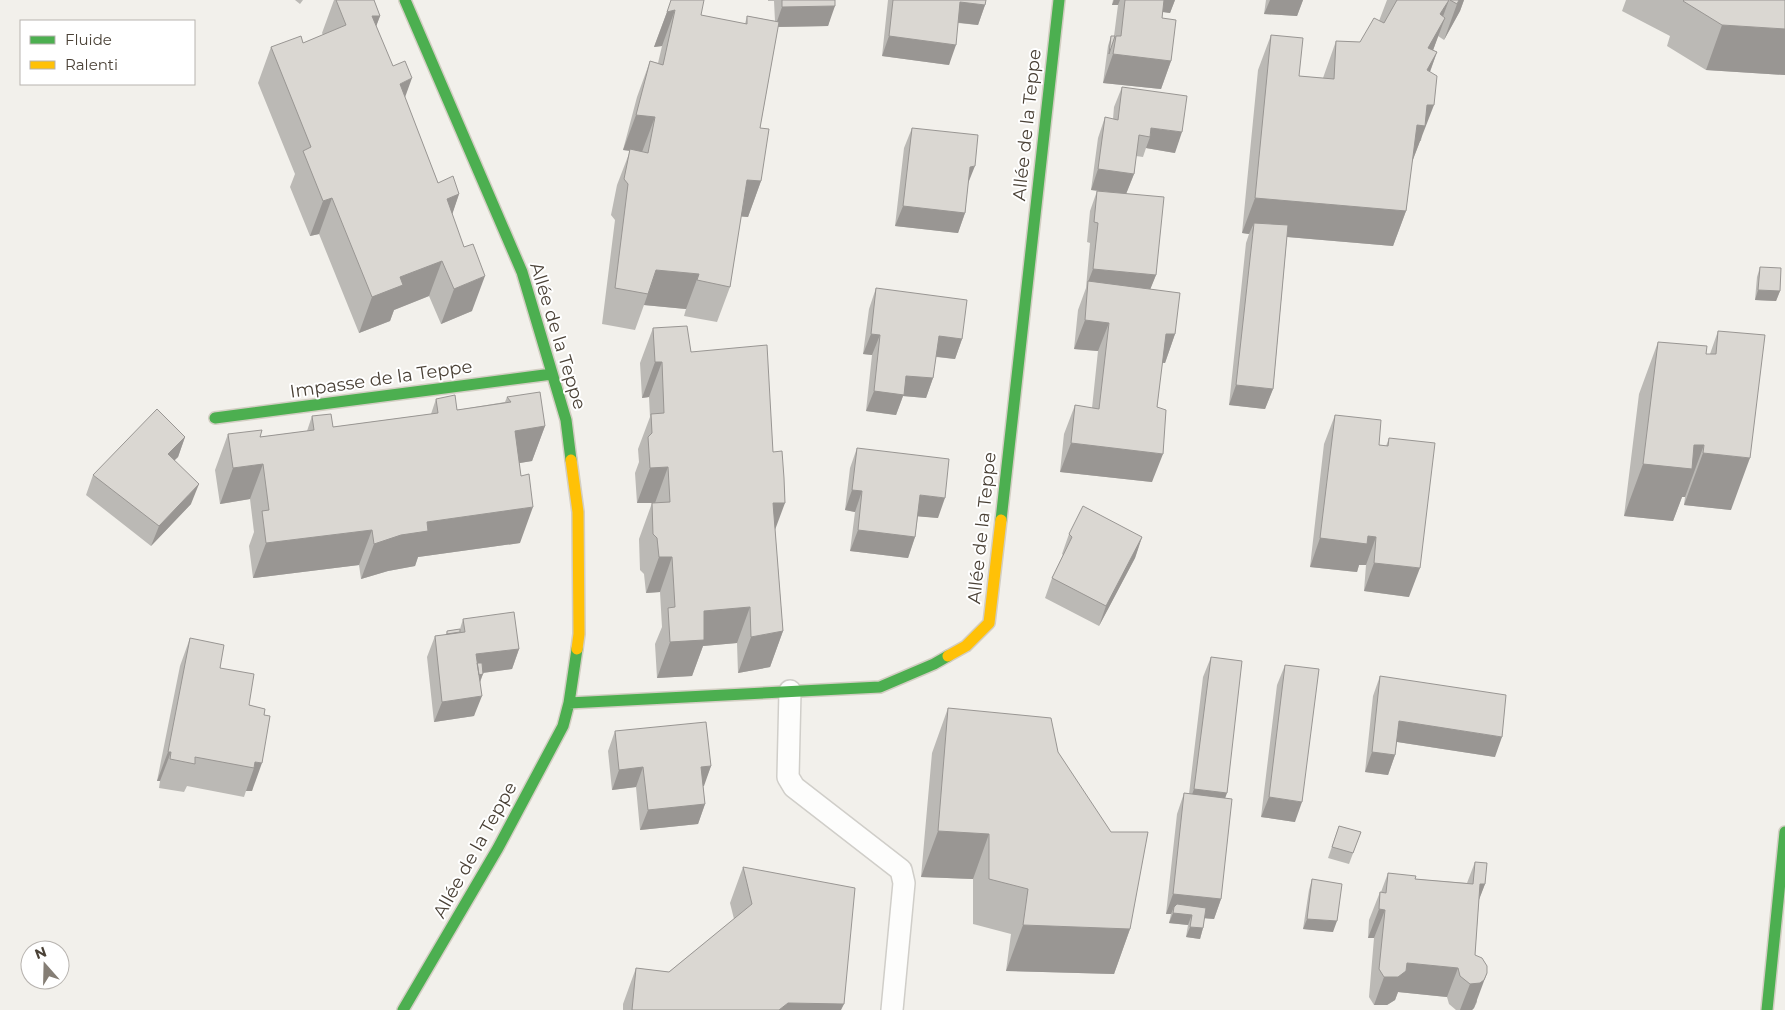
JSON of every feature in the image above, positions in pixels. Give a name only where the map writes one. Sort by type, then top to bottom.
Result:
[{"type":"street","name":"Allée de la Teppe","points":[[403,1010],[498,848],[563,726],[569,703],[579,634],[578,512],[566,420],[522,272],[405,0]]},
{"type":"street","name":"Allée de la Teppe","points":[[569,703],[880,687],[934,664],[966,646],[990,623],[1059,0]]},
{"type":"street","name":"Impasse de la Teppe","points":[[215,418],[552,374]]},
{"type":"street","points":[[1766,1010],[1785,832]]},
{"type":"lane","points":[[790,691],[788,776],[794,787],[901,870],[904,883],[892,1010]]},
{"type":"building","points":[[336,0],[374,0],[380,16],[372,16],[393,66],[405,61],[412,78],[400,84],[438,183],[453,176],[459,194],[447,199],[464,247],[473,244],[485,276],[454,289],[442,261],[400,277],[403,285],[372,297],[332,198],[323,201],[303,151],[311,147],[271,47],[301,36],[303,43],[346,25]]},
{"type":"building","points":[[671,0],[704,0],[701,15],[747,24],[747,16],[779,22],[760,128],[769,129],[761,181],[747,180],[730,287],[697,280],[699,274],[656,270],[648,294],[615,288],[628,184],[624,179],[630,149],[648,153],[655,117],[636,115],[650,61],[663,65],[675,10],[667,12]]},
{"type":"building","points":[[782,0],[835,0],[835,6],[782,7]]},
{"type":"building","points":[[893,0],[986,0],[985,5],[960,2],[956,45],[889,36]]},
{"type":"building","points":[[1125,0],[1164,0],[1162,18],[1176,20],[1171,61],[1113,54],[1116,36],[1121,36]]},
{"type":"building","points":[[1397,0],[1449,0],[1440,14],[1445,18],[1428,48],[1437,52],[1427,70],[1437,76],[1434,105],[1427,105],[1425,126],[1417,125],[1406,211],[1255,198],[1271,35],[1303,38],[1299,76],[1334,79],[1336,41],[1360,42],[1374,18],[1384,23]]},
{"type":"building","points":[[1450,0],[1459,0],[1457,4]]},
{"type":"building","points":[[1684,0],[1785,0],[1785,29],[1722,25]]},
{"type":"building","points":[[1111,36],[1115,36],[1109,54]]},
{"type":"building","points":[[1122,87],[1187,96],[1182,132],[1151,128],[1150,137],[1139,135],[1134,174],[1098,169],[1105,117],[1118,120]]},
{"type":"building","points":[[912,128],[978,135],[975,166],[970,167],[965,213],[903,206]]},
{"type":"building","points":[[1097,191],[1164,197],[1156,275],[1093,269],[1098,223],[1094,222]]},
{"type":"building","points":[[1254,223],[1288,225],[1273,389],[1236,385]]},
{"type":"building","points":[[1760,267],[1781,268],[1780,291],[1758,290]]},
{"type":"building","points":[[1088,281],[1180,293],[1175,334],[1166,334],[1157,407],[1166,410],[1163,454],[1071,443],[1075,405],[1099,409],[1109,323],[1085,320]]},
{"type":"building","points":[[876,288],[967,300],[962,339],[939,336],[933,378],[906,376],[904,395],[874,391],[880,335],[871,334]]},
{"type":"building","points":[[687,326],[691,352],[767,345],[773,452],[782,451],[784,478],[785,503],[773,503],[783,631],[751,637],[750,607],[704,611],[704,640],[670,642],[668,608],[675,607],[672,557],[659,557],[657,538],[653,534],[652,503],[670,502],[668,467],[650,468],[648,437],[652,433],[651,414],[664,413],[662,362],[655,362],[653,328]]},
{"type":"building","points":[[1718,331],[1765,335],[1750,458],[1703,453],[1704,445],[1694,445],[1692,469],[1643,464],[1658,342],[1707,346],[1706,354],[1716,354]]},
{"type":"building","points":[[540,392],[545,426],[515,431],[521,476],[529,474],[533,507],[427,522],[428,531],[401,535],[374,544],[372,530],[266,543],[262,511],[269,510],[263,464],[233,468],[228,434],[262,430],[260,437],[314,430],[312,416],[331,414],[333,427],[438,413],[436,399],[455,395],[457,410],[511,402],[507,397]]},
{"type":"building","points":[[157,409],[185,437],[168,454],[199,484],[159,526],[93,475]]},
{"type":"building","points":[[1335,415],[1381,420],[1379,445],[1388,446],[1389,438],[1435,443],[1420,568],[1374,563],[1376,537],[1368,536],[1367,544],[1320,538]]},
{"type":"building","points":[[857,448],[949,459],[945,498],[920,495],[915,537],[858,530],[862,491],[852,490]]},
{"type":"building","points":[[1083,506],[1142,537],[1106,606],[1052,578],[1072,537],[1069,534]]},
{"type":"building","points":[[514,612],[519,649],[476,654],[482,696],[442,702],[435,636],[465,632],[463,619]]},
{"type":"building","points":[[460,629],[460,632],[447,634],[447,631]]},
{"type":"building","points":[[190,638],[224,645],[220,668],[254,674],[249,705],[265,709],[264,715],[270,716],[262,763],[255,762],[254,768],[195,757],[195,764],[170,759],[171,752],[168,752]]},
{"type":"building","points":[[1211,657],[1242,661],[1227,793],[1194,789]]},
{"type":"building","points":[[477,663],[482,663],[483,674],[479,675]]},
{"type":"building","points":[[1285,665],[1319,669],[1302,802],[1269,797]]},
{"type":"building","points":[[1380,676],[1506,695],[1502,737],[1399,721],[1395,755],[1372,752]]},
{"type":"building","points":[[948,708],[1051,718],[1058,752],[1111,832],[1148,832],[1130,929],[1023,925],[1028,889],[989,879],[989,834],[938,831]]},
{"type":"building","points":[[706,722],[711,766],[701,767],[705,804],[648,810],[643,767],[619,770],[615,731]]},
{"type":"building","points":[[1184,793],[1232,799],[1221,899],[1173,894]]},
{"type":"building","points":[[1339,826],[1361,832],[1353,853],[1332,847]]},
{"type":"building","points":[[1475,862],[1487,863],[1485,884],[1480,884],[1475,955],[1482,958],[1487,966],[1484,980],[1480,983],[1470,984],[1460,976],[1458,968],[1407,963],[1406,971],[1398,977],[1384,977],[1379,969],[1385,910],[1379,909],[1380,892],[1386,893],[1388,873],[1416,876],[1415,879],[1473,884]]},
{"type":"building","points":[[743,867],[855,888],[844,1004],[788,1003],[779,1010],[632,1010],[636,968],[669,972],[752,904]]},
{"type":"building","points":[[1312,879],[1342,884],[1337,921],[1307,919]]},
{"type":"building","points":[[1177,904],[1206,908],[1203,928],[1190,927],[1192,915],[1173,913],[1174,907]]},
{"type":"traffic: fast","points":[[405,0],[522,272],[566,420],[571,460]]},
{"type":"traffic: fast","points":[[1001,520],[1059,0]]},
{"type":"traffic: fast","points":[[215,418],[552,374]]},
{"type":"traffic: fast","points":[[403,1010],[498,848],[563,726],[569,703],[577,649]]},
{"type":"traffic: fast","points":[[569,703],[880,687],[948,656]]},
{"type":"traffic: fast","points":[[1767,1010],[1785,832]]},
{"type":"traffic: slow","points":[[571,460],[578,512],[579,634],[577,649]]},
{"type":"traffic: slow","points":[[948,656],[966,646],[989,623],[1001,520]]}]
